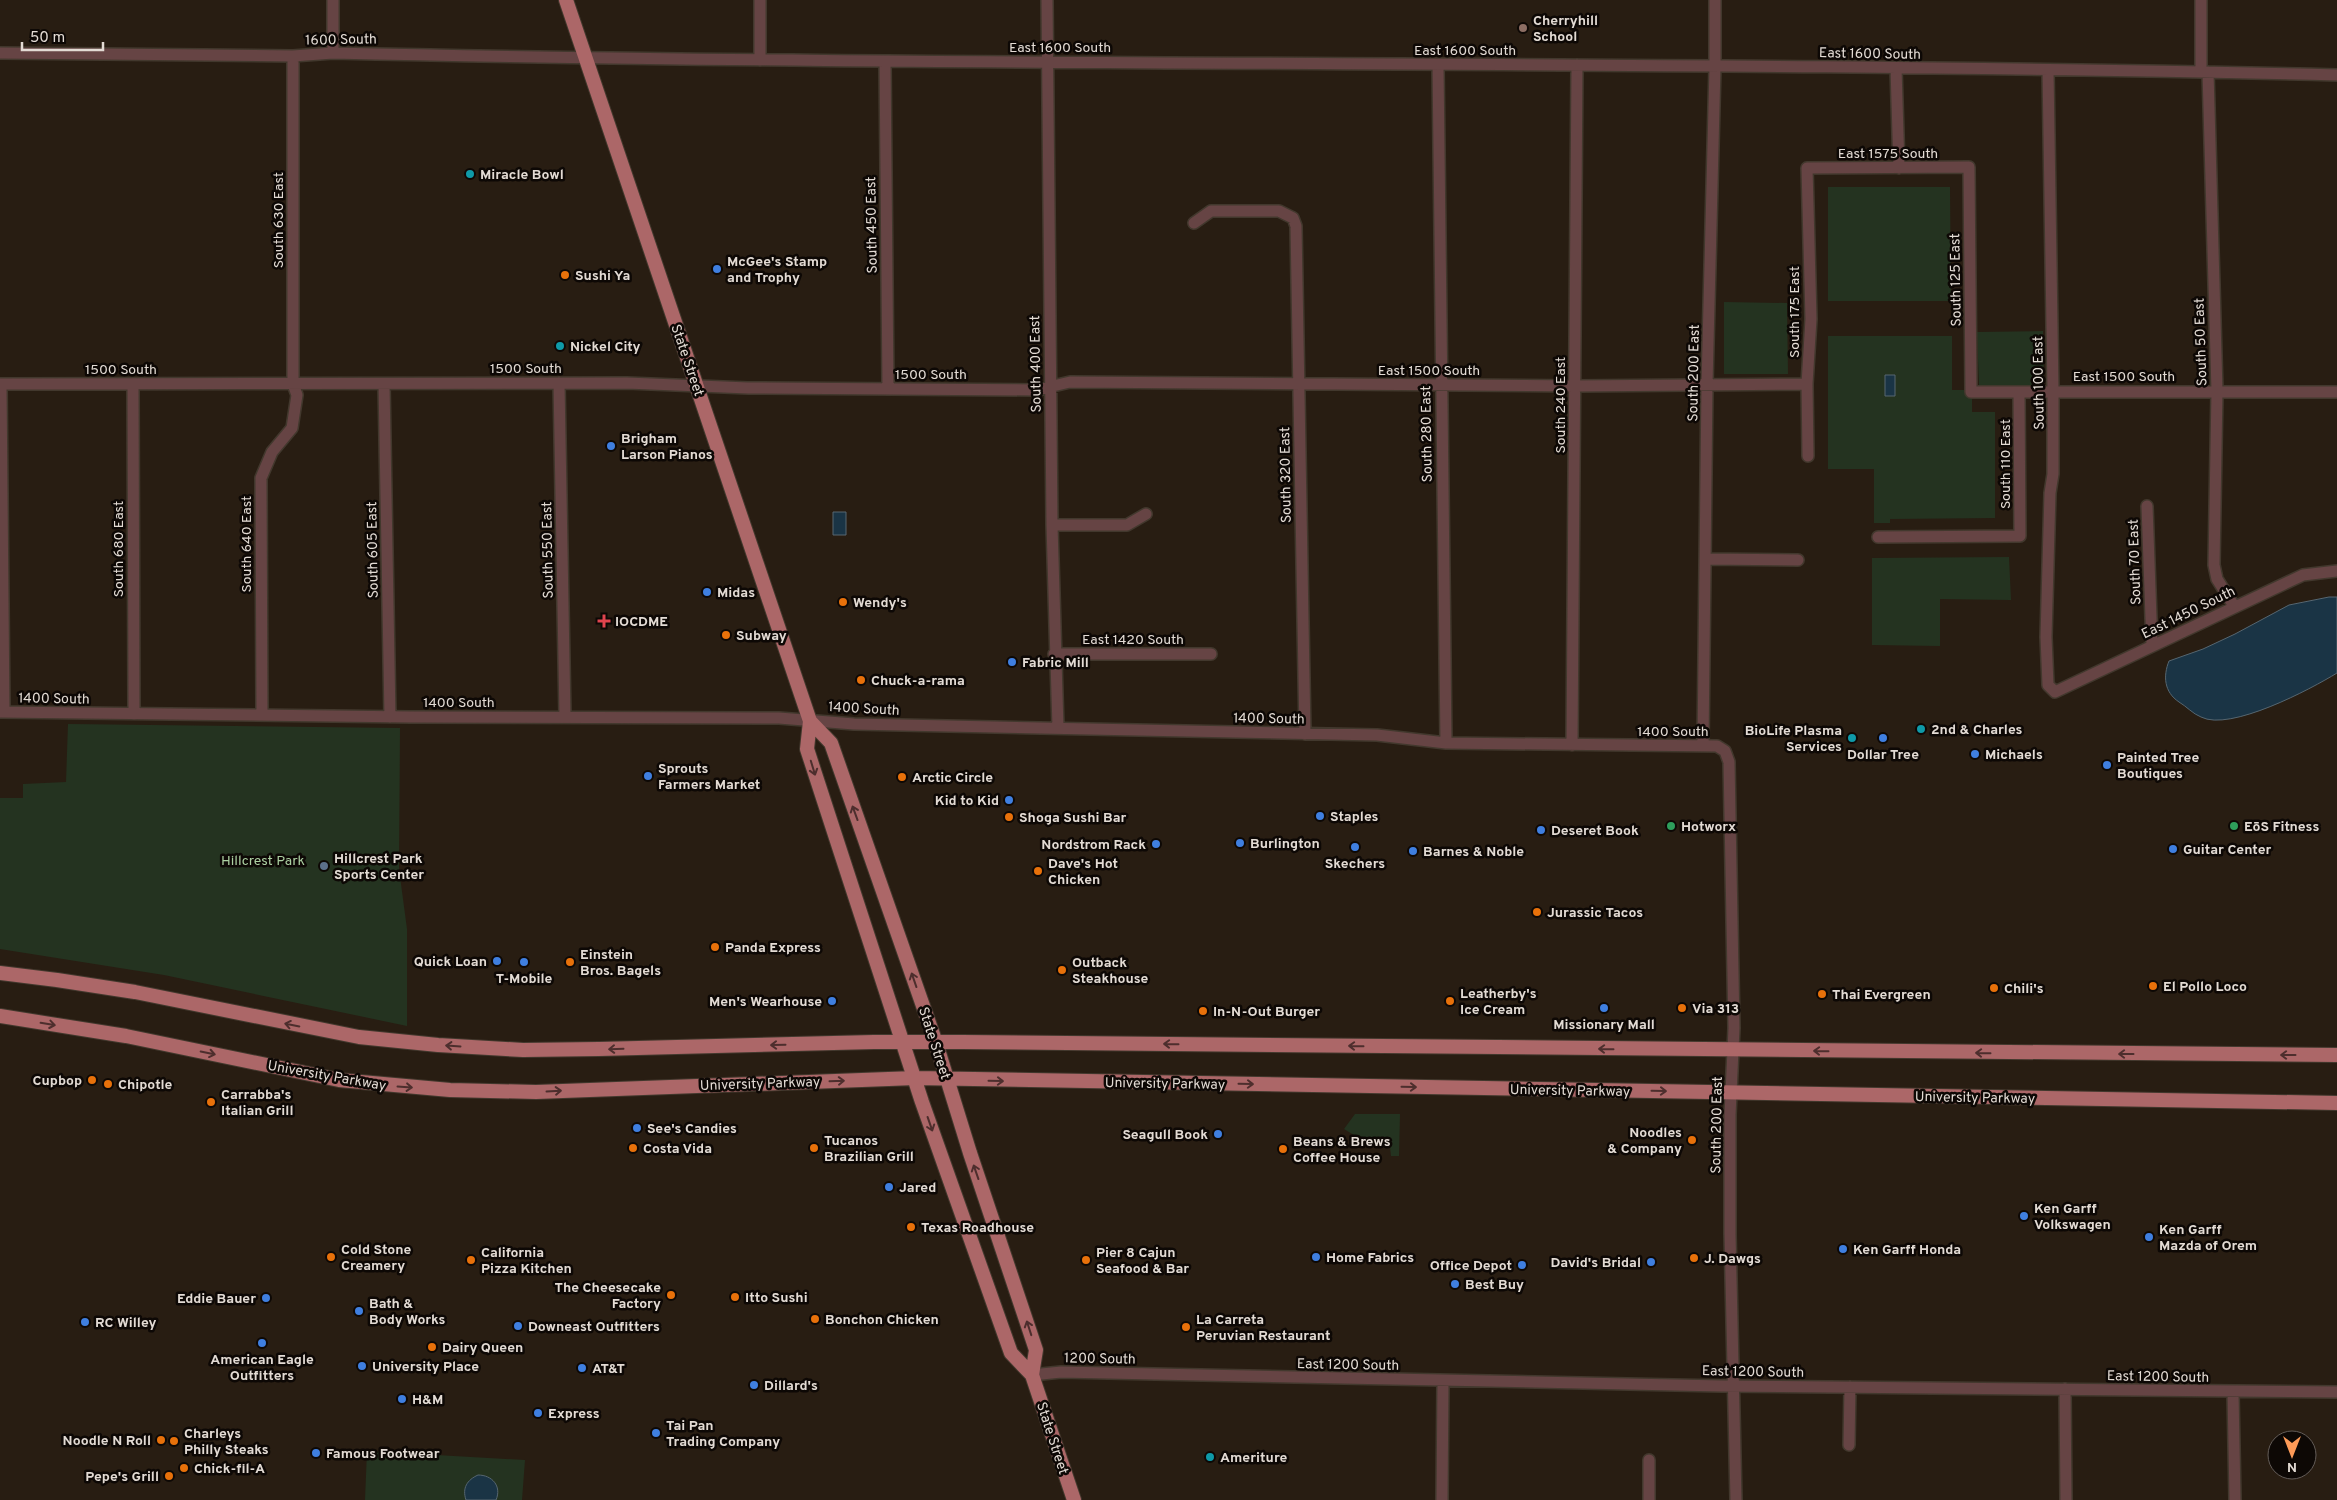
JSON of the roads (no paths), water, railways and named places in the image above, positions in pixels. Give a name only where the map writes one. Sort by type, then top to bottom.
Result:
[{"type":"main road","name":"State Street","points":[[566,0],[810,721],[831,743],[936,1043],[970,1153],[1036,1350],[1032,1375]]},
{"type":"main road","name":"State Street","points":[[810,721],[807,749],[915,1078],[1011,1353],[1032,1375],[1074,1500]]},
{"type":"main road","points":[[0,973],[125,990],[359,1037],[430,1045],[523,1050],[936,1043],[2337,1055]]},
{"type":"main road","name":"University Parkway","points":[[0,1016],[126,1036],[339,1080],[394,1086],[536,1092],[915,1078],[2239,1103],[2337,1103]]},
{"type":"street","points":[[332,0],[333,52]]},
{"type":"street","points":[[760,0],[760,60]]},
{"type":"street","name":"South 400 East","points":[[1047,0],[1052,525],[1054,654],[1058,728]]},
{"type":"street","name":"South 200 East","points":[[1702,746],[1715,0]]},
{"type":"street","name":"South 50 East","points":[[2201,0],[2217,391],[2214,565],[2217,579],[2234,606]]},
{"type":"street","name":"1600 South","points":[[0,54],[292,56],[333,52],[682,59]]},
{"type":"street","name":"South 630 East","points":[[292,56],[293,384]]},
{"type":"street","name":"East 1600 South","points":[[682,59],[1577,65],[2337,74]]},
{"type":"street","name":"South 450 East","points":[[885,61],[888,389]]},
{"type":"street","name":"South 280 East","points":[[1438,65],[1440,385],[1446,743]]},
{"type":"street","name":"South 240 East","points":[[1572,745],[1577,65]]},
{"type":"street","points":[[1896,68],[1899,168]]},
{"type":"street","name":"South 100 East","points":[[2048,70],[2054,391],[2053,474],[2050,493],[2046,637],[2048,685],[2055,692]]},
{"type":"street","name":"East 1575 South","points":[[1807,168],[1969,167]]},
{"type":"street","name":"South 125 East","points":[[1969,167],[1972,392]]},
{"type":"street","name":"South 175 East","points":[[1807,168],[1811,319],[1807,384],[1808,456]]},
{"type":"street","name":"South 320 East","points":[[1194,224],[1211,211],[1279,211],[1293,218],[1296,226],[1304,734]]},
{"type":"street","name":"East 1500 South","points":[[1051,386],[1070,382],[1575,386],[1807,384]]},
{"type":"street","name":"1500 South","points":[[1,384],[559,383],[1036,390],[1051,386]]},
{"type":"street","name":"South 550 East","points":[[559,383],[565,718]]},
{"type":"street","points":[[1,384],[2,712]]},
{"type":"street","name":"South 680 East","points":[[133,384],[134,714]]},
{"type":"street","name":"South 640 East","points":[[262,715],[261,478],[272,452],[292,428],[297,395],[293,384]]},
{"type":"street","name":"South 605 East","points":[[384,384],[390,717]]},
{"type":"street","name":"East 1500 South","points":[[1972,392],[2337,392]]},
{"type":"street","name":"South 110 East","points":[[1878,537],[2020,536],[2019,392]]},
{"type":"street","name":"South 70 East","points":[[2147,506],[2152,646]]},
{"type":"street","points":[[1052,525],[1127,525],[1146,514]]},
{"type":"street","points":[[1706,559],[1798,560]]},
{"type":"street","name":"East 1450 South","points":[[2055,692],[2303,575],[2337,571]]},
{"type":"street","name":"East 1420 South","points":[[1054,654],[1211,654]]},
{"type":"street","name":"1400 South","points":[[2,712],[390,717],[779,718],[854,724],[1377,735],[1446,743],[1717,746],[1725,751]]},
{"type":"street","name":"South 200 East","points":[[1725,751],[1729,762],[1734,1028],[1731,1092],[1730,1234],[1736,1500]]},
{"type":"street","name":"1200 South","points":[[1032,1375],[1060,1372],[1168,1375]]},
{"type":"street","name":"East 1200 South","points":[[1168,1375],[1443,1382],[2337,1392]]},
{"type":"street","points":[[1442,1500],[1443,1382]]},
{"type":"street","points":[[1849,1445],[1850,1387]]},
{"type":"street","points":[[2065,1389],[2066,1500]]},
{"type":"street","points":[[2233,1392],[2235,1500]]},
{"type":"street","points":[[1649,1460],[1649,1500]]},
{"type":"water","points":[[1885,375],[1895,375],[1895,396],[1885,396]]},
{"type":"water","points":[[833,512],[846,512],[846,535],[833,535]]},
{"type":"water","points":[[2337,597],[2337,673],[2309,689],[2270,707],[2231,719],[2214,720],[2201,717],[2179,702],[2170,693],[2166,683],[2169,661],[2203,649],[2289,605]]},
{"type":"water","points":[[478,1475],[488,1477],[495,1482],[498,1490],[496,1500],[466,1500],[466,1485]]},
{"type":"place","name":"Cherryhill School","points":[[1523,28]]},
{"type":"place","name":"Miracle Bowl","points":[[470,174]]},
{"type":"place","name":"McGee's Stamp and Trophy","points":[[717,269]]},
{"type":"place","name":"Sushi Ya","points":[[565,275]]},
{"type":"place","name":"Nickel City","points":[[560,346]]},
{"type":"place","name":"Brigham Larson Pianos","points":[[611,446]]},
{"type":"place","name":"Midas","points":[[707,592]]},
{"type":"place","name":"Wendy's","points":[[843,602]]},
{"type":"place","name":"IOCDME","points":[[604,621]]},
{"type":"place","name":"Subway","points":[[726,635]]},
{"type":"place","name":"Fabric Mill","points":[[1012,662]]},
{"type":"place","name":"Chuck-a-rama","points":[[861,680]]},
{"type":"place","name":"2nd & Charles","points":[[1921,729]]},
{"type":"place","name":"BioLife Plasma Services","points":[[1852,738]]},
{"type":"place","name":"Dollar Tree","points":[[1883,738]]},
{"type":"place","name":"Michaels","points":[[1975,754]]},
{"type":"place","name":"Painted Tree Boutiques","points":[[2107,765]]},
{"type":"place","name":"Sprouts Farmers Market","points":[[648,776]]},
{"type":"place","name":"Arctic Circle","points":[[902,777]]},
{"type":"place","name":"Kid to Kid","points":[[1009,800]]},
{"type":"place","name":"Staples","points":[[1320,816]]},
{"type":"place","name":"Shoga Sushi Bar","points":[[1009,817]]},
{"type":"place","name":"Hotworx","points":[[1671,826]]},
{"type":"place","name":"EōS Fitness","points":[[2234,826]]},
{"type":"place","name":"Deseret Book","points":[[1541,830]]},
{"type":"place","name":"Burlington","points":[[1240,843]]},
{"type":"place","name":"Nordstrom Rack","points":[[1156,844]]},
{"type":"place","name":"Skechers","points":[[1355,847]]},
{"type":"place","name":"Guitar Center","points":[[2173,849]]},
{"type":"place","name":"Barnes & Noble","points":[[1413,851]]},
{"type":"place","name":"Hillcrest Park Sports Center","points":[[324,866]]},
{"type":"place","name":"Dave's Hot Chicken","points":[[1038,871]]},
{"type":"place","name":"Jurassic Tacos","points":[[1537,912]]},
{"type":"place","name":"Panda Express","points":[[715,947]]},
{"type":"place","name":"Quick Loan","points":[[497,961]]},
{"type":"place","name":"T-Mobile","points":[[524,962]]},
{"type":"place","name":"Einstein Bros. Bagels","points":[[570,962]]},
{"type":"place","name":"Outback Steakhouse","points":[[1062,970]]},
{"type":"place","name":"El Pollo Loco","points":[[2153,986]]},
{"type":"place","name":"Chili's","points":[[1994,988]]},
{"type":"place","name":"Thai Evergreen","points":[[1822,994]]},
{"type":"place","name":"Men's Wearhouse","points":[[832,1001]]},
{"type":"place","name":"Leatherby's Ice Cream","points":[[1450,1001]]},
{"type":"place","name":"Missionary Mall","points":[[1604,1008]]},
{"type":"place","name":"Via 313","points":[[1682,1008]]},
{"type":"place","name":"In-N-Out Burger","points":[[1203,1011]]},
{"type":"place","name":"Cupbop","points":[[92,1080]]},
{"type":"place","name":"Chipotle","points":[[108,1084]]},
{"type":"place","name":"Carrabba's Italian Grill","points":[[211,1102]]},
{"type":"place","name":"See's Candies","points":[[637,1128]]},
{"type":"place","name":"Seagull Book","points":[[1218,1134]]},
{"type":"place","name":"Noodles & Company","points":[[1692,1140]]},
{"type":"place","name":"Costa Vida","points":[[633,1148]]},
{"type":"place","name":"Tucanos Brazilian Grill","points":[[814,1148]]},
{"type":"place","name":"Beans & Brews Coffee House","points":[[1283,1149]]},
{"type":"place","name":"Jared","points":[[889,1187]]},
{"type":"place","name":"Ken Garff Volkswagen","points":[[2024,1216]]},
{"type":"place","name":"Texas Roadhouse","points":[[911,1227]]},
{"type":"place","name":"Ken Garff Mazda of Orem","points":[[2149,1237]]},
{"type":"place","name":"Ken Garff Honda","points":[[1843,1249]]},
{"type":"place","name":"Cold Stone Creamery","points":[[331,1257]]},
{"type":"place","name":"Home Fabrics","points":[[1316,1257]]},
{"type":"place","name":"J. Dawgs","points":[[1694,1258]]},
{"type":"place","name":"California Pizza Kitchen","points":[[471,1260]]},
{"type":"place","name":"Pier 8 Cajun Seafood & Bar","points":[[1086,1260]]},
{"type":"place","name":"David's Bridal","points":[[1651,1262]]},
{"type":"place","name":"Office Depot","points":[[1522,1265]]},
{"type":"place","name":"Best Buy","points":[[1455,1284]]},
{"type":"place","name":"The Cheesecake Factory","points":[[671,1295]]},
{"type":"place","name":"Itto Sushi","points":[[735,1297]]},
{"type":"place","name":"Eddie Bauer","points":[[266,1298]]},
{"type":"place","name":"Bath & Body Works","points":[[359,1311]]},
{"type":"place","name":"Bonchon Chicken","points":[[815,1319]]},
{"type":"place","name":"RC Willey","points":[[85,1322]]},
{"type":"place","name":"Downeast Outfitters","points":[[518,1326]]},
{"type":"place","name":"La Carreta Peruvian Restaurant","points":[[1186,1327]]},
{"type":"place","name":"American Eagle Outfitters","points":[[262,1343]]},
{"type":"place","name":"Dairy Queen","points":[[432,1347]]},
{"type":"place","name":"University Place","points":[[362,1366]]},
{"type":"place","name":"AT&T","points":[[582,1368]]},
{"type":"place","name":"Dillard's","points":[[754,1385]]},
{"type":"place","name":"H&M","points":[[402,1399]]},
{"type":"place","name":"Express","points":[[538,1413]]},
{"type":"place","name":"Tai Pan Trading Company","points":[[656,1433]]},
{"type":"place","name":"Noodle N Roll","points":[[161,1440]]},
{"type":"place","name":"Charleys Philly Steaks","points":[[174,1441]]},
{"type":"place","name":"Famous Footwear","points":[[316,1453]]},
{"type":"place","name":"Ameriture","points":[[1210,1457]]},
{"type":"place","name":"Chick-fil-A","points":[[184,1468]]},
{"type":"place","name":"Pepe's Grill","points":[[169,1476]]},
{"type":"park label","name":"Hillcrest Park","points":[[263,860]]}]
